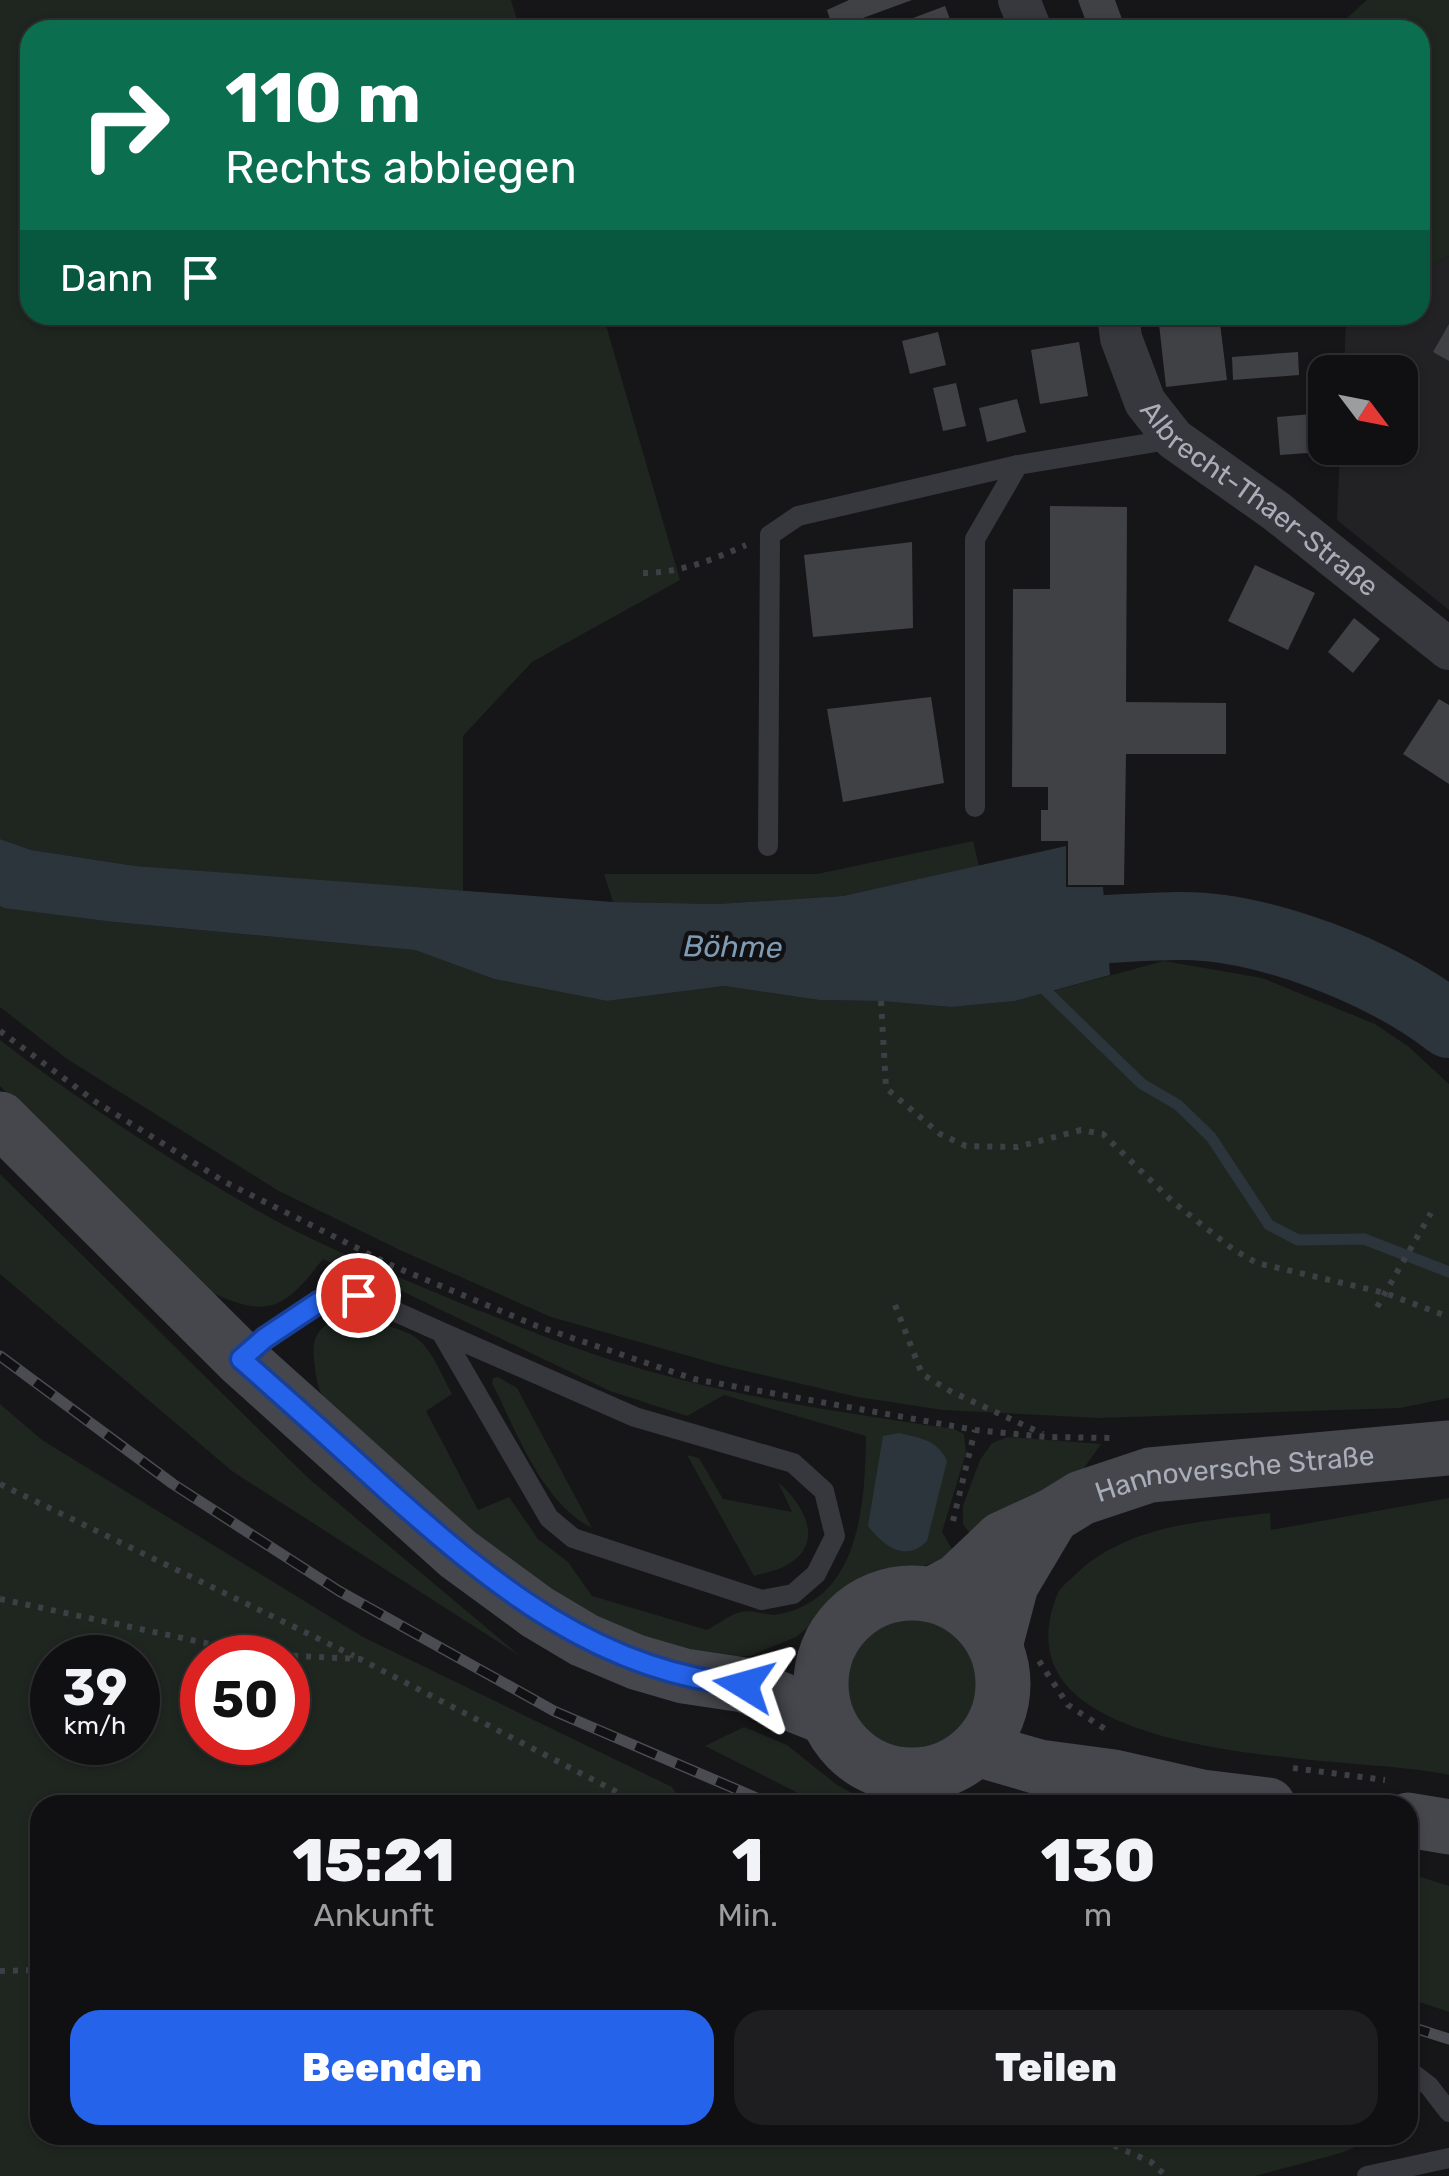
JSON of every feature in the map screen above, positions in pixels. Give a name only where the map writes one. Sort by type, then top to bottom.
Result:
[{"type":"main road","points":[[0,1119],[241,1359],[458,1554],[537,1612],[584,1640],[636,1662],[684,1676],[744,1685],[826,1717]]},
{"type":"main road","name":"Hannoversche Straße","points":[[933,1594],[958,1581],[1002,1538],[1052,1516],[1080,1498],[1150,1476],[1437,1450]]},
{"type":"main road","points":[[1052,1516],[1012,1585],[1011,1666],[998,1716],[977,1749],[956,1765],[932,1774],[906,1776],[880,1770],[857,1758],[838,1740],[820,1695],[820,1672],[826,1650],[840,1627],[858,1609],[881,1598],[906,1592],[933,1594],[959,1605],[980,1623],[1011,1666],[1117,1756],[1166,1791],[1277,1786]]},
{"type":"main road","points":[[744,1685],[802,1664],[826,1650]]},
{"type":"main road","points":[[977,1749],[1040,1767],[1117,1756]]},
{"type":"main road","points":[[1418,1810],[1449,1827]]},
{"type":"street","name":"Albrecht-Thaer-Straße","points":[[1119,325],[1145,402],[1174,440],[1276,512],[1449,649]]},
{"type":"lane","points":[[768,846],[770,534],[798,516],[1018,465],[1174,440]]},
{"type":"lane","points":[[975,808],[975,540],[1018,465]]},
{"type":"lane","points":[[241,1359],[319,1302],[358,1295],[635,1418],[794,1464],[824,1491],[835,1536],[816,1574],[793,1594],[762,1600],[573,1538],[549,1518],[441,1332]]},
{"type":"lane","points":[[1418,2078],[1449,2112]]},
{"type":"lane","points":[[1368,2176],[1449,2158]]},
{"type":"path","points":[[642,573],[667,573],[713,560],[770,534]]},
{"type":"path","points":[[880,1000],[886,1088],[940,1134],[966,1146],[1017,1147],[1081,1130],[1103,1134],[1173,1202],[1257,1263],[1385,1293],[1449,1317]]},
{"type":"path","points":[[0,1031],[96,1102],[225,1182],[393,1266],[537,1326],[694,1379],[975,1430],[951,1528]]},
{"type":"path","points":[[1376,1306],[1431,1213]]},
{"type":"path","points":[[896,1305],[922,1374],[1048,1437]]},
{"type":"path","points":[[0,1484],[360,1659],[623,1795]]},
{"type":"path","points":[[0,1599],[257,1654],[360,1659]]},
{"type":"path","points":[[1011,1666],[1107,1730],[1117,1756]]},
{"type":"path","points":[[1277,1786],[1351,1795]]},
{"type":"path","points":[[0,1972],[30,1970]]},
{"type":"path","points":[[1113,2145],[1151,2162],[1166,2176]]},
{"type":"shaded area","points":[[0,0],[511,0],[517,20],[20,20],[20,325],[606,325],[680,580],[532,662],[463,736],[463,892],[135,866],[31,850],[0,839]]},
{"type":"shaded area","points":[[1367,0],[1449,0],[1449,256],[1430,266],[1430,20],[1345,20]]},
{"type":"shaded area","points":[[1449,256],[1449,610],[1337,520],[1339,465],[1418,465],[1418,355],[1345,355],[1346,325],[1430,325],[1430,266]]},
{"type":"shaded area","points":[[973,841],[979,866],[843,896],[717,904],[613,902],[604,874],[817,874]]},
{"type":"shaded area","points":[[0,906],[114,922],[415,950],[494,979],[607,1001],[724,986],[819,1000],[951,1007],[1015,1001],[1164,961],[1262,978],[1375,1024],[1409,1047],[1449,1084],[1449,1398],[1400,1408],[1098,1418],[943,1410],[858,1397],[724,1366],[551,1317],[279,1191],[67,1059],[0,1007]]},
{"type":"shaded area","points":[[0,1040],[126,1130],[258,1211],[334,1249],[465,1305],[586,1352],[668,1376],[790,1403],[954,1429],[964,1434],[966,1453],[942,1532],[955,1554],[911,1571],[869,1578],[796,1637],[750,1656],[715,1656],[652,1643],[548,1592],[464,1525],[327,1403],[319,1388],[314,1360],[314,1345],[325,1326],[347,1319],[373,1322],[408,1333],[425,1346],[452,1394],[426,1411],[478,1510],[509,1497],[538,1539],[568,1562],[592,1596],[707,1630],[741,1612],[780,1614],[807,1605],[827,1589],[853,1544],[863,1490],[866,1436],[724,1395],[687,1416],[610,1391],[383,1282],[323,1259],[297,1289],[273,1305],[246,1305],[208,1291],[0,1086]]},
{"type":"shaded area","points":[[0,1174],[307,1477],[520,1656],[232,1471],[0,1274]]},
{"type":"shaded area","points":[[498,1377],[517,1388],[592,1528],[574,1517],[545,1484],[492,1383]]},
{"type":"shaded area","points":[[0,1404],[42,1440],[363,1637],[672,1787],[677,1795],[30,1795],[30,2145],[1360,2145],[1255,2176],[0,2176]]},
{"type":"shaded area","points":[[1008,1437],[1101,1444],[1084,1468],[976,1542],[963,1524],[963,1506],[980,1460],[992,1443]]},
{"type":"shaded area","points":[[687,1455],[699,1458],[723,1499],[792,1512],[778,1482],[796,1501],[807,1524],[805,1547],[798,1557],[781,1568],[754,1576]]},
{"type":"shaded area","points":[[1449,1498],[1449,1775],[1267,1755],[1193,1743],[1126,1724],[1076,1695],[1050,1653],[1057,1595],[1077,1573],[1119,1544],[1193,1523],[1270,1513],[1271,1530]]},
{"type":"shaded area","points":[[913,1610],[941,1615],[965,1631],[981,1655],[986,1683],[981,1711],[965,1735],[941,1751],[913,1756],[885,1751],[861,1735],[845,1711],[840,1683],[845,1655],[861,1631],[885,1615]]},
{"type":"shaded area","points":[[744,1727],[787,1745],[837,1785],[856,1795],[804,1795],[705,1746]]},
{"type":"shaded area","points":[[1418,1876],[1449,1886],[1449,2012],[1418,2001]]},
{"type":"water","points":[[0,839],[31,850],[135,866],[613,902],[717,904],[843,896],[1066,846],[1066,887],[1103,887],[1110,975],[1015,1001],[951,1007],[819,1000],[724,986],[607,1001],[494,979],[415,950],[4,908],[0,906]]},
{"type":"water","points":[[899,1433],[933,1444],[947,1461],[927,1541],[911,1551],[888,1545],[868,1526],[883,1436]]},
{"type":"building","points":[[849,0],[912,0],[858,20],[830,20],[827,10]]},
{"type":"building","points":[[1078,0],[1115,0],[1122,20],[1085,20]]},
{"type":"building","points":[[945,6],[950,20],[908,20]]},
{"type":"building","points":[[1449,324],[1449,361],[1433,352]]},
{"type":"building","points":[[1159,325],[1220,325],[1227,380],[1166,387]]},
{"type":"building","points":[[938,332],[946,365],[910,374],[902,341]]},
{"type":"building","points":[[1079,342],[1088,396],[1040,404],[1031,350]]},
{"type":"building","points":[[1298,352],[1299,375],[1233,380],[1232,357]]},
{"type":"building","points":[[956,383],[966,426],[943,431],[933,388]]},
{"type":"building","points":[[1017,399],[1026,432],[987,442],[979,408]]},
{"type":"building","points":[[1308,414],[1308,453],[1280,455],[1277,417]]},
{"type":"building","points":[[1050,506],[1127,507],[1126,702],[1226,703],[1226,754],[1126,754],[1124,885],[1068,885],[1068,841],[1041,841],[1041,810],[1048,810],[1048,787],[1012,787],[1013,589],[1050,589]]},
{"type":"building","points":[[912,542],[913,628],[813,637],[804,555]]},
{"type":"building","points":[[1255,565],[1315,593],[1288,650],[1228,621]]},
{"type":"building","points":[[1354,618],[1380,639],[1353,673],[1328,652]]},
{"type":"building","points":[[931,697],[944,783],[843,802],[827,709]]},
{"type":"building","points":[[1439,699],[1449,705],[1449,784],[1403,754]]},
{"type":"waterway","name":"Böhme","points":[[1014,934],[1177,926],[1245,933],[1282,942],[1356,970],[1391,986],[1449,1024]]},
{"type":"waterway","points":[[1040,985],[1142,1084],[1178,1105],[1211,1137],[1269,1225],[1298,1240],[1364,1239],[1449,1272]]},
{"type":"railway","points":[[0,1356],[173,1484],[339,1591],[554,1711],[750,1795]]},
{"type":"railway","points":[[1418,2029],[1449,2039]]},
{"type":"route","points":[[358,1295],[319,1302],[241,1359],[458,1554],[537,1612],[584,1640],[636,1662],[716,1683],[744,1685]]}]
